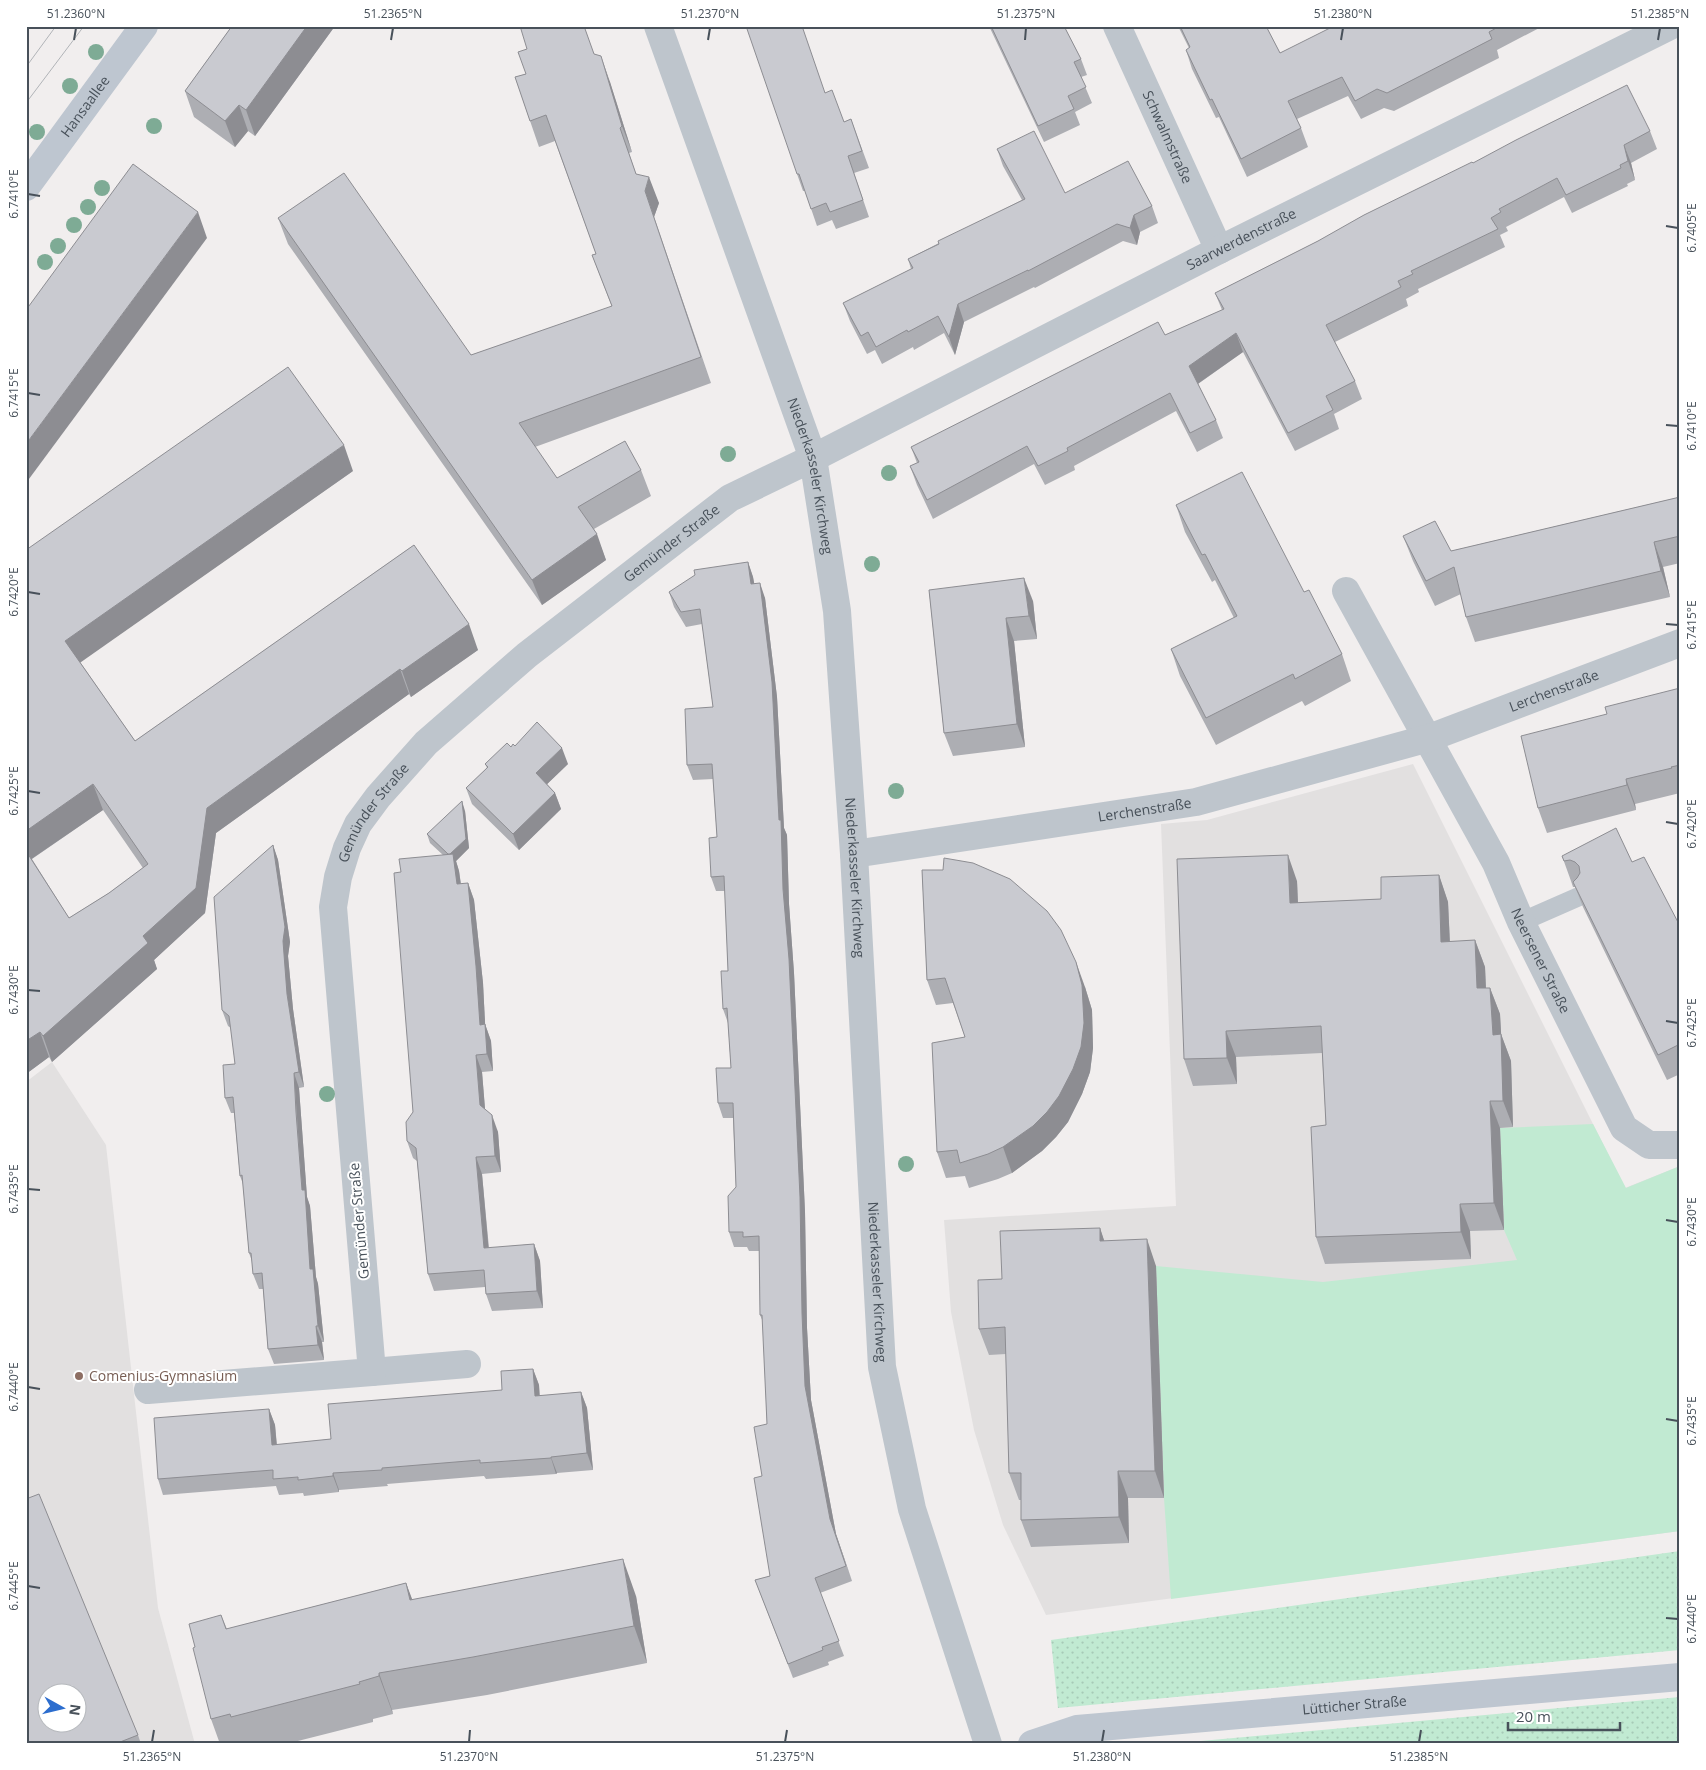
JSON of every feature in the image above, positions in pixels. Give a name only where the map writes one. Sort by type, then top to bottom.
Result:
[{"type":"main road","name":"Hansaallee","points":[[26,186],[144,26]]},
{"type":"main road","name":"Lütticher Straße","points":[[1032,1744],[1077,1729],[1680,1677]]},
{"type":"street","name":"Niederkasseler Kirchweg","points":[[658,26],[813,458],[837,611],[854,854],[882,1367],[912,1509],[988,1744]]},
{"type":"street","name":"Schwalmstraße","points":[[1117,26],[1219,250]]},
{"type":"street","name":"Saarwerdenstraße","points":[[813,458],[1219,250],[1670,26]]},
{"type":"street","name":"Gemünder Straße","points":[[372,1372],[333,907],[338,878],[347,848],[358,824],[378,797],[426,743],[527,656],[730,498],[813,458]]},
{"type":"street","points":[[1346,591],[1429,738]]},
{"type":"street","name":"Lerchenstraße","points":[[854,854],[1196,802],[1429,738],[1680,642]]},
{"type":"street","name":"Neersener Straße","points":[[1429,738],[1496,863],[1521,922],[1624,1128],[1648,1145],[1680,1145]]},
{"type":"street","points":[[148,1390],[467,1364]]},
{"type":"lane","points":[[1521,922],[1578,898]]},
{"type":"shaded area","points":[[1413,764],[1625,1188],[1680,1166],[1680,1531],[1046,1615],[1003,1525],[974,1430],[951,1312],[944,1220],[1176,1206],[1161,824],[1207,820]]},
{"type":"shaded area","name":"Comenius-Gymnasium","points":[[52,1062],[106,1145],[158,1608],[195,1744],[26,1744],[26,1082]]},
{"type":"green space","points":[[1593,1124],[1626,1188],[1680,1166],[1680,1531],[1171,1599],[1164,1498],[1156,1266],[1323,1282],[1517,1260],[1504,1230],[1500,1128]]},
{"type":"green space","points":[[1680,1551],[1680,1650],[1058,1708],[1051,1640]]},
{"type":"green space","points":[[1680,1697],[1680,1744],[1168,1744]]},
{"type":"building","points":[[232,26],[307,26],[246,110],[239,105],[225,121],[185,91]]},
{"type":"building","points":[[520,26],[584,26],[594,54],[601,56],[622,126],[620,128],[636,174],[649,177],[645,191],[701,357],[519,423],[557,478],[625,441],[641,470],[578,507],[597,534],[532,580],[278,218],[344,173],[471,355],[612,306],[592,255],[596,254],[546,115],[530,121],[515,77],[526,74],[518,52],[527,49]]},
{"type":"building","points":[[746,26],[802,26],[825,93],[832,90],[844,122],[851,119],[862,151],[848,156],[863,200],[830,212],[826,203],[811,209]]},
{"type":"building","points":[[991,26],[1064,26],[1081,59],[1074,62],[1086,87],[1068,96],[1074,109],[1038,126]]},
{"type":"building","points":[[1180,26],[1266,26],[1280,53],[1334,26],[1343,26],[1344,28],[1348,26],[1500,26],[1489,32],[1492,39],[1387,93],[1377,89],[1355,101],[1342,77],[1288,101],[1301,128],[1241,159],[1186,50],[1190,47]]},
{"type":"building","points":[[1627,85],[1650,131],[1624,145],[1628,161],[1620,165],[1621,168],[1566,195],[1557,178],[1499,209],[1501,212],[1491,218],[1498,229],[1411,271],[1413,274],[1398,281],[1401,287],[1326,325],[1355,381],[1326,396],[1333,410],[1288,433],[1236,333],[1189,366],[1216,420],[1190,433],[1170,393],[1067,448],[1068,451],[1038,466],[1027,446],[927,500],[910,466],[919,462],[911,447],[1158,322],[1165,335],[1224,309],[1215,293],[1318,241],[1364,215],[1473,163]]},
{"type":"building","points":[[1034,131],[1065,193],[1128,161],[1152,206],[1134,215],[1130,228],[1117,224],[1028,271],[958,304],[949,337],[938,316],[876,347],[868,332],[861,336],[843,303],[913,268],[908,259],[939,244],[938,241],[1025,199],[997,149]]},
{"type":"building","points":[[133,164],[198,212],[26,444],[26,310]]},
{"type":"building","points":[[288,367],[344,445],[65,641],[135,741],[414,545],[469,624],[402,671],[400,669],[207,808],[196,888],[143,936],[148,943],[43,1036],[40,1032],[26,1041],[26,851],[69,918],[109,893],[148,864],[93,784],[26,831],[26,550]]},
{"type":"building","points":[[1242,472],[1304,592],[1309,590],[1342,654],[1295,679],[1293,674],[1206,718],[1171,649],[1237,616],[1205,554],[1202,555],[1176,505]]},
{"type":"building","points":[[1680,497],[1680,536],[1654,542],[1661,571],[1466,617],[1454,567],[1426,581],[1403,536],[1435,521],[1451,551]]},
{"type":"building","points":[[748,562],[751,584],[760,583],[772,682],[779,820],[781,820],[783,889],[789,959],[800,1197],[805,1386],[830,1519],[846,1566],[815,1578],[839,1641],[822,1647],[823,1650],[788,1664],[755,1580],[770,1576],[754,1478],[762,1476],[754,1427],[767,1424],[762,1315],[760,1315],[759,1236],[743,1237],[743,1232],[729,1232],[728,1196],[736,1187],[733,1103],[718,1103],[716,1068],[731,1068],[727,1008],[723,1009],[721,971],[728,971],[724,876],[711,877],[709,838],[717,837],[712,764],[687,765],[685,709],[713,707],[700,609],[681,612],[669,592],[695,575],[694,570]]},
{"type":"building","points":[[1024,578],[1029,616],[1006,618],[1017,724],[944,733],[929,590]]},
{"type":"building","points":[[1680,688],[1680,765],[1626,779],[1627,785],[1538,808],[1521,736],[1607,714],[1605,707]]},
{"type":"building","points":[[537,722],[562,748],[536,773],[555,793],[513,834],[466,788],[488,767],[485,764],[507,743],[511,747],[513,744],[515,746]]},
{"type":"building","points":[[462,801],[466,839],[448,854],[427,834]]},
{"type":"building","points":[[1616,828],[1632,862],[1644,857],[1680,926],[1680,1044],[1658,1055],[1573,882],[1580,873],[1579,866],[1570,860],[1564,861],[1562,856]]},
{"type":"building","points":[[273,845],[285,927],[283,941],[287,994],[299,1072],[294,1073],[296,1112],[302,1190],[305,1190],[310,1269],[313,1269],[318,1345],[268,1349],[262,1273],[253,1274],[251,1253],[249,1253],[233,1097],[225,1098],[223,1065],[235,1064],[229,1016],[222,1010],[214,897]]},
{"type":"building","points":[[453,854],[457,884],[468,883],[480,1025],[485,1024],[487,1054],[476,1055],[480,1105],[492,1115],[495,1156],[476,1157],[484,1248],[534,1244],[537,1291],[486,1294],[484,1270],[428,1274],[416,1148],[407,1141],[406,1122],[413,1112],[394,873],[401,872],[399,859]]},
{"type":"building","points":[[1288,855],[1290,903],[1381,899],[1381,877],[1439,875],[1441,942],[1475,940],[1477,988],[1490,988],[1493,1035],[1501,1034],[1503,1101],[1490,1101],[1494,1203],[1460,1204],[1461,1232],[1316,1237],[1311,1127],[1326,1125],[1321,1026],[1226,1031],[1227,1058],[1184,1059],[1177,859]]},
{"type":"building","points":[[944,858],[973,863],[1010,879],[1047,911],[1061,930],[1076,962],[1082,985],[1084,1023],[1081,1047],[1073,1069],[1059,1096],[1047,1112],[1033,1126],[1003,1147],[960,1163],[957,1150],[937,1152],[932,1043],[965,1037],[945,978],[927,980],[922,870],[943,870]]},
{"type":"building","points":[[1100,1228],[1100,1241],[1147,1239],[1155,1471],[1118,1471],[1119,1517],[1021,1520],[1021,1473],[1009,1473],[1005,1327],[979,1329],[978,1280],[1002,1279],[1000,1231]]},
{"type":"building","points":[[533,1369],[535,1396],[581,1392],[587,1453],[551,1458],[480,1463],[480,1460],[382,1468],[382,1470],[333,1473],[333,1476],[298,1480],[298,1477],[273,1479],[273,1470],[158,1479],[154,1418],[269,1409],[272,1445],[331,1439],[328,1404],[502,1390],[501,1371]]},
{"type":"building","points":[[39,1494],[138,1735],[115,1744],[26,1744],[26,1499]]},
{"type":"building","points":[[623,1559],[634,1626],[379,1673],[379,1676],[359,1682],[360,1684],[231,1717],[230,1714],[211,1719],[193,1648],[195,1647],[189,1624],[221,1615],[226,1629],[406,1583],[410,1600]]},
{"type":"tram line","points":[[26,67],[56,26]]},
{"type":"tram line","points":[[26,103],[84,26]]},
{"type":"place","name":"Comenius-Gymnasium","points":[[79,1376]]}]
